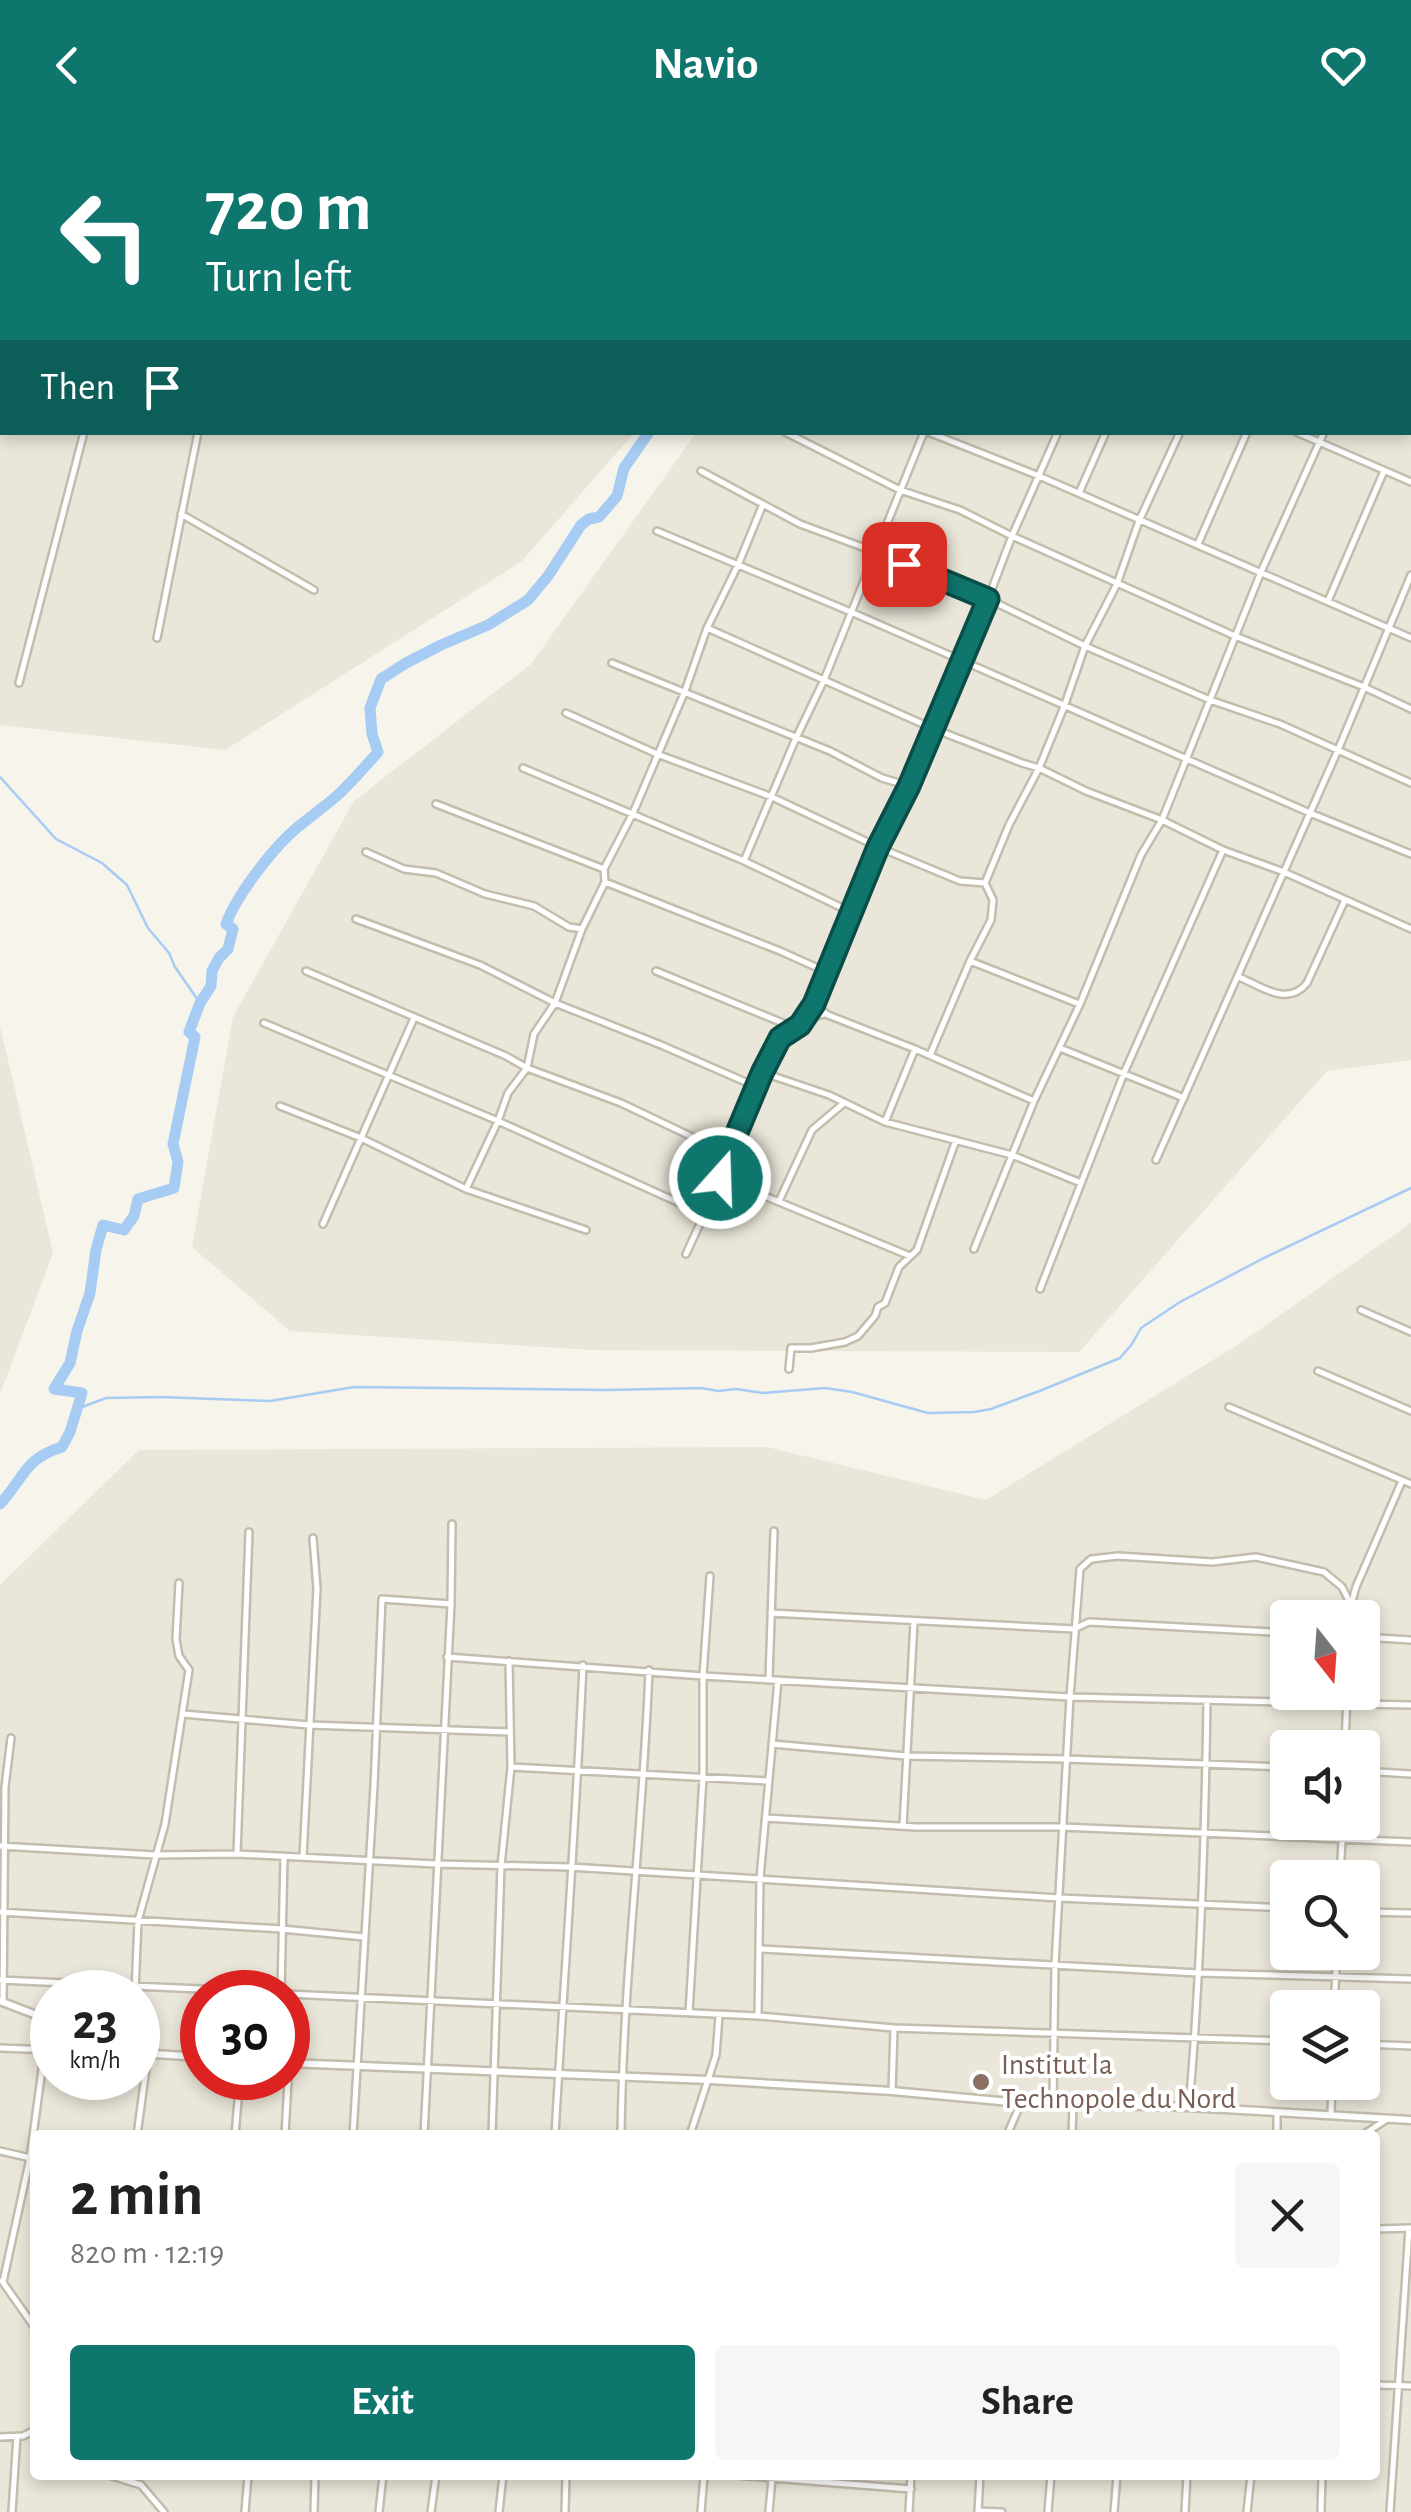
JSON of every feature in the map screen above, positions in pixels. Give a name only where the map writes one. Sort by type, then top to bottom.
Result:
[{"type":"street","points":[[19,683],[83,435]]},
{"type":"street","points":[[157,638],[197,435]]},
{"type":"street","points":[[791,435],[900,490],[960,510],[1117,584],[1411,709]]},
{"type":"street","points":[[744,861],[925,435]]},
{"type":"street","points":[[934,435],[1039,476],[1411,638]]},
{"type":"street","points":[[686,1254],[762,1073],[780,1038],[800,1025],[814,1004],[829,972],[878,847],[909,786],[1057,435]]},
{"type":"street","points":[[1078,494],[1105,435]]},
{"type":"street","points":[[930,1056],[994,910],[986,883],[1009,825],[1039,768],[1085,646],[1117,584],[1139,521],[1179,435]]},
{"type":"street","points":[[1198,545],[1247,435]]},
{"type":"street","points":[[1303,435],[1411,482]]},
{"type":"street","points":[[974,1250],[1034,1101],[1080,1004],[1142,855],[1162,820],[1260,572],[1323,435]]},
{"type":"street","points":[[701,471],[800,524],[988,599],[1085,646],[1210,700],[1280,724],[1411,783]]},
{"type":"street","points":[[1328,602],[1384,471]]},
{"type":"street","points":[[466,1189],[508,1093],[527,1068],[534,1034],[555,1002],[582,929],[605,882],[604,869],[633,812],[706,628],[762,504]]},
{"type":"street","points":[[181,514],[314,590]]},
{"type":"street","points":[[656,531],[1411,854]]},
{"type":"street","points":[[1156,1160],[1338,750],[1411,575]]},
{"type":"street","points":[[706,628],[934,728],[1039,768],[1086,792],[1162,820],[1223,850],[1410,926]]},
{"type":"street","points":[[612,662],[830,751],[882,778],[909,786]]},
{"type":"street","points":[[566,712],[657,754],[772,796],[960,881],[986,883]]},
{"type":"street","points":[[524,768],[633,812],[851,912]]},
{"type":"street","points":[[436,804],[604,869]]},
{"type":"street","points":[[1040,1289],[1124,1073],[1223,850]]},
{"type":"street","points":[[366,852],[404,868],[436,873],[485,894],[534,906],[582,929]]},
{"type":"street","points":[[605,882],[829,972]]},
{"type":"street","points":[[1239,976],[1280,994],[1290,996],[1301,991],[1314,971],[1344,900]]},
{"type":"street","points":[[356,919],[480,965],[555,1002],[756,1087]]},
{"type":"street","points":[[970,960],[1080,1004]]},
{"type":"street","points":[[306,971],[527,1068],[620,1103],[728,1154]]},
{"type":"street","points":[[656,971],[795,1028]]},
{"type":"street","points":[[814,1004],[825,1014],[1034,1101]]},
{"type":"street","points":[[806,1014],[825,1014]]},
{"type":"street","points":[[322,1224],[414,1018]]},
{"type":"street","points":[[264,1023],[498,1121],[704,1214]]},
{"type":"street","points":[[1060,1048],[1184,1098]]},
{"type":"street","points":[[885,1122],[915,1049]]},
{"type":"street","points":[[762,1073],[829,1096],[885,1122],[1012,1155],[1081,1183]]},
{"type":"street","points":[[779,1201],[812,1130],[844,1103]]},
{"type":"street","points":[[280,1106],[361,1138],[466,1189],[586,1230]]},
{"type":"street","points":[[789,1368],[791,1348],[846,1342],[858,1336],[875,1316],[899,1267],[916,1250],[956,1140]]},
{"type":"street","points":[[720,1178],[910,1256]]},
{"type":"street","points":[[1361,1310],[1411,1332]]},
{"type":"street","points":[[1318,1371],[1411,1411]]},
{"type":"street","points":[[1229,1407],[1411,1484]]},
{"type":"street","points":[[1352,1600],[1402,1480]]},
{"type":"street","points":[[424,2130],[452,1524]]},
{"type":"street","points":[[769,1679],[774,1531]]},
{"type":"street","points":[[237,1854],[250,1532]]},
{"type":"street","points":[[303,1856],[317,1589],[313,1538]]},
{"type":"street","points":[[1053,2103],[1055,1965],[1080,1569],[1090,1559],[1118,1556],[1212,1562],[1256,1557],[1324,1572],[1342,1587],[1348,1600]]},
{"type":"street","points":[[689,2013],[710,1576]]},
{"type":"street","points":[[135,1970],[138,1921],[165,1824],[190,1670],[179,1656],[176,1640],[179,1583]]},
{"type":"street","points":[[353,2130],[382,1599],[451,1604]]},
{"type":"street","points":[[771,1614],[1074,1629],[1089,1622],[1270,1632]]},
{"type":"street","points":[[903,1826],[914,1622]]},
{"type":"street","points":[[1380,1637],[1410,1638]]},
{"type":"street","points":[[447,1657],[1070,1697],[1270,1702]]},
{"type":"street","points":[[492,2130],[501,1866],[511,1766],[509,1661]]},
{"type":"street","points":[[555,2130],[583,1665]]},
{"type":"street","points":[[621,2130],[649,1670]]},
{"type":"street","points":[[758,2016],[760,1878],[778,1680]]},
{"type":"street","points":[[1190,2107],[1202,1902],[1206,1701]]},
{"type":"street","points":[[1380,1705],[1411,1706]]},
{"type":"street","points":[[182,1714],[309,1725],[510,1732]]},
{"type":"street","points":[[11,1738],[5,1786],[2,2001],[30,2012]]},
{"type":"street","points":[[772,1744],[906,1756],[1270,1767]]},
{"type":"street","points":[[511,1766],[769,1781]]},
{"type":"street","points":[[1380,1772],[1411,1774]]},
{"type":"street","points":[[766,1818],[1270,1837]]},
{"type":"street","points":[[1341,1860],[1342,1840],[1411,1842]]},
{"type":"street","points":[[3,1846],[570,1868],[1270,1907]]},
{"type":"street","points":[[283,1970],[284,1856]]},
{"type":"street","points":[[1380,1912],[1411,1913]]},
{"type":"street","points":[[2,1913],[364,1937]]},
{"type":"street","points":[[760,1949],[1198,1973],[1411,1979]]},
{"type":"street","points":[[1335,1970],[1335,1990]]},
{"type":"street","points":[[2,1980],[30,1982]]},
{"type":"street","points":[[310,1994],[758,2016],[894,2028],[1270,2040]]},
{"type":"street","points":[[692,2130],[716,2055],[720,2016]]},
{"type":"street","points":[[892,2092],[894,2028]]},
{"type":"street","points":[[1380,2045],[1411,2046]]},
{"type":"street","points":[[0,2048],[30,2049]]},
{"type":"street","points":[[310,2064],[709,2080],[1021,2103],[1190,2107],[1411,2120]]},
{"type":"street","points":[[35,2130],[38,2100]]},
{"type":"street","points":[[138,2130],[142,2100]]},
{"type":"street","points":[[235,2130],[238,2100]]},
{"type":"street","points":[[284,2130],[286,2100]]},
{"type":"street","points":[[1331,2100],[1331,2116]]},
{"type":"street","points":[[1009,2130],[1021,2103]]},
{"type":"street","points":[[1072,2130],[1073,2104]]},
{"type":"street","points":[[1277,2114],[1277,2130]]},
{"type":"street","points":[[1370,2130],[1387,2119]]},
{"type":"street","points":[[0,2151],[30,2158]]},
{"type":"street","points":[[30,2167],[1,2280],[30,2321]]},
{"type":"street","points":[[1380,2229],[1410,2228],[1390,2512]]},
{"type":"street","points":[[1380,2385],[1411,2386]]},
{"type":"street","points":[[0,2437],[30,2432]]},
{"type":"street","points":[[12,2512],[17,2436]]},
{"type":"street","points":[[127,2480],[141,2484],[164,2512]]},
{"type":"street","points":[[246,2512],[248,2480]]},
{"type":"street","points":[[314,2512],[316,2480]]},
{"type":"street","points":[[379,2512],[382,2480]]},
{"type":"street","points":[[432,2512],[435,2480]]},
{"type":"street","points":[[499,2512],[503,2480]]},
{"type":"street","points":[[566,2480],[566,2512]]},
{"type":"street","points":[[700,2512],[703,2480]]},
{"type":"street","points":[[769,2512],[773,2480]]},
{"type":"street","points":[[819,2480],[910,2488]]},
{"type":"street","points":[[908,2512],[911,2480]]},
{"type":"street","points":[[980,2480],[978,2511],[1002,2512]]},
{"type":"street","points":[[1048,2512],[1051,2480]]},
{"type":"street","points":[[1114,2512],[1117,2480]]},
{"type":"street","points":[[1184,2512],[1187,2480]]},
{"type":"street","points":[[1247,2512],[1250,2480]]},
{"type":"street","points":[[1321,2512],[1322,2480]]},
{"type":"shaded area","points":[[0,435],[632,435],[522,561],[225,750],[0,725]]},
{"type":"shaded area","points":[[695,435],[1411,435],[1411,1060],[1327,1071],[1079,1352],[592,1350],[290,1331],[192,1247],[233,1017],[354,801],[531,664]]},
{"type":"shaded area","points":[[0,1026],[53,1253],[0,1394]]},
{"type":"shaded area","points":[[1411,1223],[1411,2512],[0,2512],[0,1585],[139,1450],[767,1447],[986,1500],[1239,1344]]},
{"type":"waterway","points":[[0,1504],[32,1464],[62,1447],[70,1432],[82,1393],[54,1389],[70,1363],[90,1293],[103,1225],[124,1230],[134,1216],[138,1199],[174,1188],[178,1162],[173,1144],[195,1037],[189,1032],[211,986],[212,971],[228,949],[233,929],[226,924],[239,898],[282,843],[340,793],[378,752],[370,708],[381,679],[441,645],[488,625],[528,600],[581,525],[599,517],[617,496],[624,468],[647,435]]},
{"type":"waterway","points":[[0,777],[56,839],[102,863],[127,885],[148,928],[169,953],[200,1003]]},
{"type":"waterway","points":[[77,1409],[106,1398],[270,1401],[354,1387],[701,1388],[763,1393],[825,1388],[928,1413],[974,1412],[991,1409],[1120,1358],[1141,1328],[1180,1302],[1411,1188]]},
{"type":"place","name":"Institut la Technopole du Nord","points":[[981,2082]]},
{"type":"route","points":[[720,1178],[780,1038],[800,1025],[829,972],[878,847],[909,786],[988,599],[904,564]]}]
